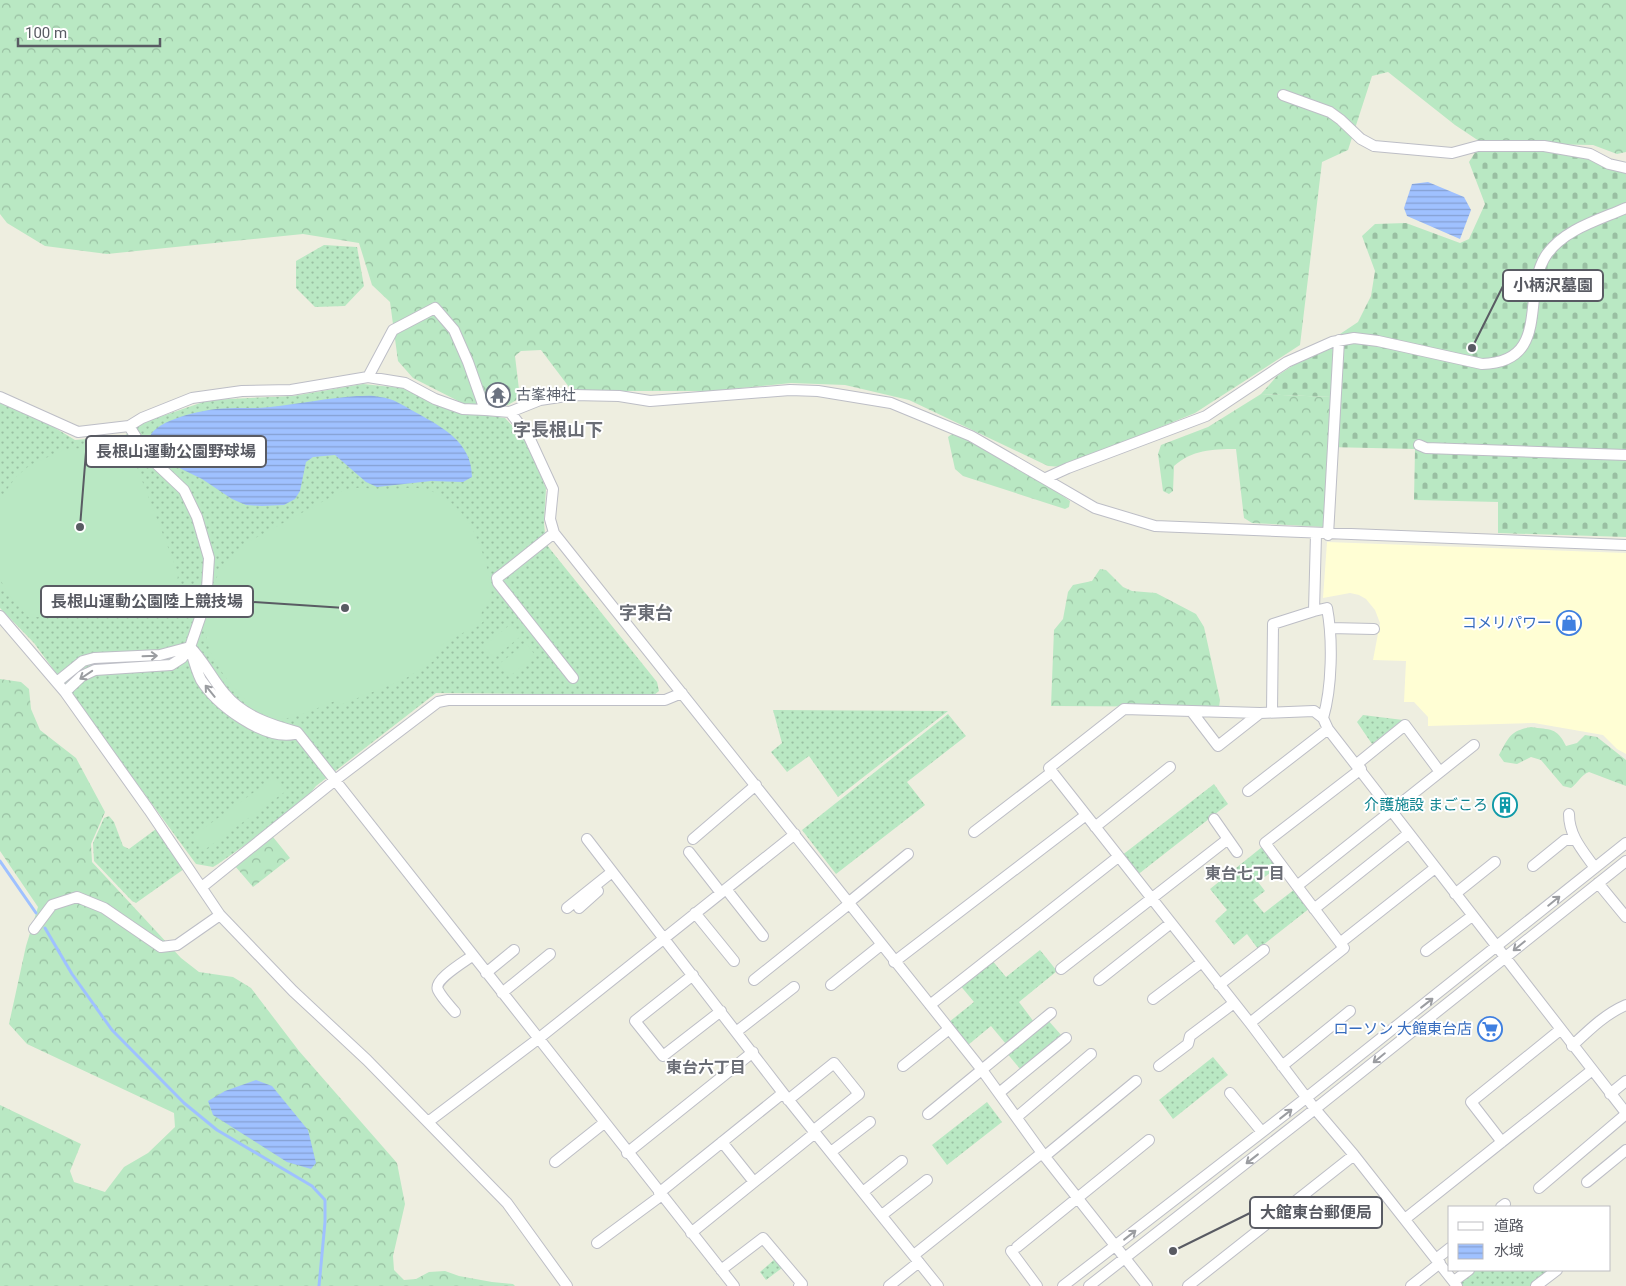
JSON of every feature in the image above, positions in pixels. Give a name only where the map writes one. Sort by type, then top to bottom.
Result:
[{"type":"street","points":[[1283,96],[1330,112],[1361,139],[1374,146],[1452,153],[1478,146],[1544,146],[1590,154],[1609,164],[1626,168]]},
{"type":"street","points":[[1046,478],[1206,416],[1287,362],[1310,350],[1339,340],[1354,338],[1378,341],[1482,364],[1495,363],[1510,358],[1522,346],[1530,331],[1539,271],[1546,255],[1570,232],[1626,208]]},
{"type":"street","points":[[368,377],[393,330],[435,308],[454,330],[485,410]]},
{"type":"street","points":[[1328,534],[1339,340]]},
{"type":"street","points":[[0,398],[78,432],[129,426],[142,418],[192,398],[242,391],[291,390],[368,377],[405,383],[435,399],[463,409],[510,412],[540,400],[573,395],[619,396],[650,401],[790,390],[818,391],[891,403],[971,436],[1095,508],[1115,516],[1155,526],[1316,534],[1626,545]]},
{"type":"street","points":[[510,412],[529,437],[553,489],[550,519],[554,532],[795,834],[894,962],[982,1070],[1043,1154],[1147,1286]]},
{"type":"street","points":[[65,692],[82,676],[95,670],[170,665],[182,658],[190,647],[201,616],[207,588],[209,558],[196,516],[184,490],[147,455],[129,426]]},
{"type":"street","points":[[1419,445],[1426,448],[1626,455]]},
{"type":"street","points":[[554,532],[497,578],[498,583],[573,678]]},
{"type":"street","points":[[1314,611],[1316,534]]},
{"type":"street","points":[[1272,712],[1273,624],[1327,608],[1330,628],[1328,703],[1323,718]]},
{"type":"street","points":[[0,616],[65,692],[220,915],[293,991],[367,1060],[507,1203],[567,1286]]},
{"type":"street","points":[[1330,628],[1374,629]]},
{"type":"street","points":[[57,682],[82,661],[94,658],[160,655],[190,647]]},
{"type":"street","points":[[190,647],[201,679],[221,704],[239,717],[272,734],[287,735],[297,732],[627,1153],[734,1286]]},
{"type":"street","points":[[202,887],[334,781],[438,702],[448,700],[665,700],[682,692]]},
{"type":"street","points":[[1468,1271],[1455,1284],[1354,1155],[1306,1098],[1250,1023],[1151,900],[1049,768],[1124,709],[1260,713],[1314,711],[1323,718],[1328,729],[1359,767],[1408,834],[1626,1114],[1539,1188]]},
{"type":"street","points":[[1192,712],[1218,746],[1260,713]]},
{"type":"street","points":[[1250,1023],[1344,948],[1265,843],[1359,767],[1405,725],[1440,772]]},
{"type":"street","points":[[1248,791],[1328,729]]},
{"type":"street","points":[[1297,886],[1474,745]]},
{"type":"street","points":[[1095,827],[1170,768]]},
{"type":"street","points":[[974,832],[1052,772]]},
{"type":"street","points":[[693,839],[756,785]]},
{"type":"street","points":[[1569,814],[1569,825],[1575,840],[1595,868]]},
{"type":"street","points":[[894,962],[1086,815]]},
{"type":"street","points":[[1214,819],[1237,852]]},
{"type":"street","points":[[428,1122],[538,1039],[795,834]]},
{"type":"street","points":[[1314,909],[1408,834]]},
{"type":"street","points":[[1061,969],[1228,839]]},
{"type":"street","points":[[587,840],[814,1132],[938,1286]]},
{"type":"street","points":[[1533,866],[1565,840],[1575,840]]},
{"type":"street","points":[[1063,1286],[1306,1098],[1626,843]]},
{"type":"street","points":[[689,852],[763,936]]},
{"type":"street","points":[[754,980],[908,854]]},
{"type":"street","points":[[930,1005],[1118,857]]},
{"type":"street","points":[[1090,1286],[1626,861]]},
{"type":"street","points":[[1455,894],[1495,862]]},
{"type":"street","points":[[1340,943],[1435,868]]},
{"type":"street","points":[[567,908],[613,874]]},
{"type":"street","points":[[579,908],[613,874]]},
{"type":"street","points":[[1598,883],[1626,917]]},
{"type":"street","points":[[34,929],[52,905],[77,897],[104,908],[162,947],[177,945],[220,915]]},
{"type":"street","points":[[695,913],[734,961]]},
{"type":"street","points":[[1426,951],[1472,916]]},
{"type":"street","points":[[1099,980],[1171,923]]},
{"type":"street","points":[[831,985],[881,945]]},
{"type":"street","points":[[486,973],[514,950]]},
{"type":"street","points":[[1219,985],[1264,950]]},
{"type":"street","points":[[502,993],[550,954]]},
{"type":"street","points":[[455,1012],[438,991],[437,986],[440,979],[472,956]]},
{"type":"street","points":[[1153,999],[1202,962]]},
{"type":"street","points":[[693,976],[635,1021],[664,1056],[720,1011]]},
{"type":"street","points":[[736,1032],[794,987]]},
{"type":"street","points":[[1158,1066],[1188,1044],[1190,1036],[1234,1003]]},
{"type":"street","points":[[1572,1046],[1599,1021],[1614,1010],[1626,1005]]},
{"type":"street","points":[[1282,1066],[1350,1011]]},
{"type":"street","points":[[928,1114],[1051,1013]]},
{"type":"street","points":[[903,1066],[949,1029]]},
{"type":"street","points":[[1502,1142],[1471,1102],[1560,1030]]},
{"type":"street","points":[[999,1093],[1066,1038]]},
{"type":"street","points":[[627,1153],[753,1052]]},
{"type":"street","points":[[1017,1117],[1091,1054]]},
{"type":"street","points":[[597,1244],[722,1142],[834,1063],[859,1094],[691,1233]]},
{"type":"street","points":[[1405,1219],[1591,1071]]},
{"type":"street","points":[[889,1286],[917,1258],[1043,1154],[1136,1081]]},
{"type":"street","points":[[1610,1094],[1626,1081]]},
{"type":"street","points":[[1230,1093],[1262,1132]]},
{"type":"street","points":[[831,1152],[870,1122]]},
{"type":"street","points":[[555,1162],[604,1123]]},
{"type":"street","points":[[1037,1286],[1014,1249],[1149,1140]]},
{"type":"street","points":[[722,1142],[754,1182]]},
{"type":"street","points":[[1587,1182],[1626,1150]]},
{"type":"street","points":[[1188,1286],[1354,1155]]},
{"type":"street","points":[[863,1192],[902,1160]]},
{"type":"street","points":[[882,1215],[927,1180]]},
{"type":"street","points":[[721,1270],[763,1238],[802,1284],[799,1286]]},
{"type":"street","points":[[1411,1286],[1448,1250]]},
{"type":"street","points":[[1536,1286],[1556,1271]]},
{"type":"shaded area","points":[[1327,542],[1626,553],[1626,754],[1617,749],[1603,735],[1534,723],[1428,726],[1428,717],[1414,702],[1404,702],[1406,661],[1373,660],[1380,623],[1375,610],[1366,599],[1350,593],[1323,598]]},
{"type":"green space","points":[[0,0],[1626,0],[1626,152],[1617,154],[1593,145],[1482,143],[1455,125],[1388,72],[1372,76],[1348,150],[1322,162],[1300,345],[1195,413],[1063,467],[1048,466],[909,400],[845,385],[791,383],[711,391],[572,391],[541,350],[521,351],[515,356],[520,398],[508,405],[464,404],[413,378],[398,361],[390,302],[372,285],[359,243],[303,234],[107,254],[45,246],[7,223],[0,214]]},
{"type":"green space","points":[[1586,149],[1626,173],[1626,537],[1498,533],[1498,502],[1414,500],[1415,449],[1328,447],[1331,397],[1261,394],[1277,376],[1358,322],[1371,296],[1375,271],[1362,236],[1375,224],[1406,223],[1460,243],[1469,239],[1485,204],[1469,162],[1476,151]]},
{"type":"green space","points":[[324,245],[357,247],[364,286],[345,306],[315,307],[296,288],[296,261]]},
{"type":"green space","points":[[363,384],[402,388],[454,411],[505,418],[525,439],[546,488],[544,523],[546,544],[657,682],[659,691],[654,695],[436,693],[316,786],[299,807],[213,867],[196,864],[34,643],[0,608],[0,403],[52,426],[75,440],[124,436],[142,423],[209,400],[293,396]]},
{"type":"green space","points":[[1261,394],[1331,397],[1324,527],[1252,523],[1244,518],[1236,449],[1211,450],[1195,454],[1181,461],[1174,466],[1173,491],[1169,494],[1163,491],[1158,454],[1161,445],[1208,427]]},
{"type":"green space","points":[[952,434],[960,435],[1057,492],[1070,501],[1069,507],[1065,509],[963,476],[955,469],[948,437]]},
{"type":"green space","points":[[89,448],[120,455],[136,465],[178,573],[176,588],[170,600],[160,610],[147,618],[28,617],[8,594],[0,579],[0,499],[16,477],[30,465],[66,449]]},
{"type":"green space","points":[[363,487],[380,490],[414,488],[431,491],[443,496],[461,512],[480,545],[489,578],[491,595],[480,615],[484,621],[472,631],[468,630],[440,646],[440,650],[434,654],[437,659],[403,680],[340,705],[338,700],[295,716],[280,719],[265,715],[247,702],[223,674],[214,660],[205,630],[207,602],[212,588],[226,564],[246,543],[344,490]]},
{"type":"green space","points":[[1100,569],[1106,570],[1123,587],[1132,591],[1156,593],[1196,614],[1204,627],[1220,700],[1219,707],[1051,706],[1054,630],[1063,619],[1068,592],[1073,585],[1092,581]]},
{"type":"green space","points":[[511,624],[521,636],[494,658],[484,646]]},
{"type":"green space","points":[[526,643],[535,655],[509,677],[499,664]]},
{"type":"green space","points":[[0,679],[21,682],[29,689],[31,709],[40,730],[76,758],[105,812],[91,844],[92,862],[181,958],[199,972],[233,977],[251,988],[299,1051],[397,1163],[405,1204],[393,1256],[394,1270],[404,1280],[416,1279],[429,1272],[445,1271],[459,1276],[513,1284],[515,1286],[0,1286],[0,1105],[81,1144],[70,1171],[74,1182],[105,1192],[124,1167],[148,1153],[175,1127],[174,1113],[27,1044],[9,1024],[26,946],[38,907],[0,851]]},
{"type":"green space","points":[[773,710],[948,711],[838,797],[809,756],[787,772],[771,752],[782,743]]},
{"type":"green space","points":[[948,714],[966,736],[907,782],[925,805],[836,874],[802,830]]},
{"type":"green space","points":[[1363,715],[1403,720],[1372,744],[1357,722]]},
{"type":"green space","points":[[1531,727],[1556,732],[1566,746],[1577,743],[1585,735],[1597,737],[1626,760],[1626,786],[1589,772],[1571,788],[1563,786],[1541,760],[1531,757],[1517,764],[1504,762],[1499,755],[1508,739],[1514,733]]},
{"type":"green space","points":[[275,777],[286,791],[203,851],[193,836]]},
{"type":"green space","points":[[1214,784],[1228,804],[1136,876],[1121,856]]},
{"type":"green space","points":[[109,816],[114,822],[123,846],[129,849],[156,829],[184,869],[136,903],[132,901],[94,861],[93,843],[104,818]]},
{"type":"green space","points":[[273,837],[290,858],[253,887],[235,866]]},
{"type":"green space","points":[[1262,847],[1278,867],[1258,882],[1265,891],[1253,900],[1264,913],[1295,889],[1310,908],[1258,949],[1247,934],[1234,945],[1215,921],[1227,910],[1210,889]]},
{"type":"green space","points":[[1040,950],[1057,971],[1019,1002],[1034,1022],[1006,1044],[991,1026],[968,1045],[949,1022],[974,1002],[959,984],[991,959],[1006,977]]},
{"type":"green space","points":[[1047,1019],[1062,1036],[1021,1070],[1006,1052]]},
{"type":"green space","points":[[1213,1057],[1228,1075],[1173,1119],[1159,1100]]},
{"type":"green space","points":[[987,1102],[1002,1122],[947,1165],[932,1145]]},
{"type":"green space","points":[[775,1259],[782,1268],[766,1280],[760,1272]]},
{"type":"green space","points":[[1473,1271],[1552,1271],[1531,1286],[1461,1286],[1463,1278]]},
{"type":"water","points":[[1428,182],[1464,197],[1471,210],[1460,239],[1407,216],[1404,208],[1412,184]]},
{"type":"water","points":[[357,396],[374,396],[394,401],[445,430],[454,437],[467,454],[471,465],[472,477],[463,482],[431,481],[377,487],[366,482],[335,455],[313,457],[306,462],[300,491],[295,499],[284,505],[246,505],[232,499],[202,479],[165,461],[152,450],[149,440],[153,431],[163,424],[176,418],[205,411],[223,408],[270,407]]},
{"type":"water","points":[[256,1080],[272,1086],[308,1130],[316,1163],[311,1169],[287,1162],[213,1115],[208,1101],[225,1091]]},
{"type":"waterway","points":[[0,861],[36,913]]},
{"type":"waterway","points":[[45,928],[72,974],[112,1030],[184,1103],[217,1130],[312,1186],[325,1200],[325,1222],[319,1286]]},
{"type":"place","name":"小柄沢墓園","points":[[1472,348]]},
{"type":"place","name":"古峯神社","points":[[498,395]]},
{"type":"place","name":"長根山運動公園野球場","points":[[80,527]]},
{"type":"place","name":"長根山運動公園陸上競技場","points":[[345,608]]},
{"type":"place","name":"コメリパワー","points":[[1569,623]]},
{"type":"place","name":"介護施設 まごころ","points":[[1505,805]]},
{"type":"place","name":"ローソン 大館東台店","points":[[1490,1029]]},
{"type":"place","name":"大館東台郵便局","points":[[1173,1251]]},
{"type":"district","name":"字長根山下","points":[[558,430]]},
{"type":"district","name":"字東台","points":[[646,613]]},
{"type":"district","name":"東台七丁目","points":[[1245,873]]},
{"type":"district","name":"東台六丁目","points":[[706,1067]]}]
